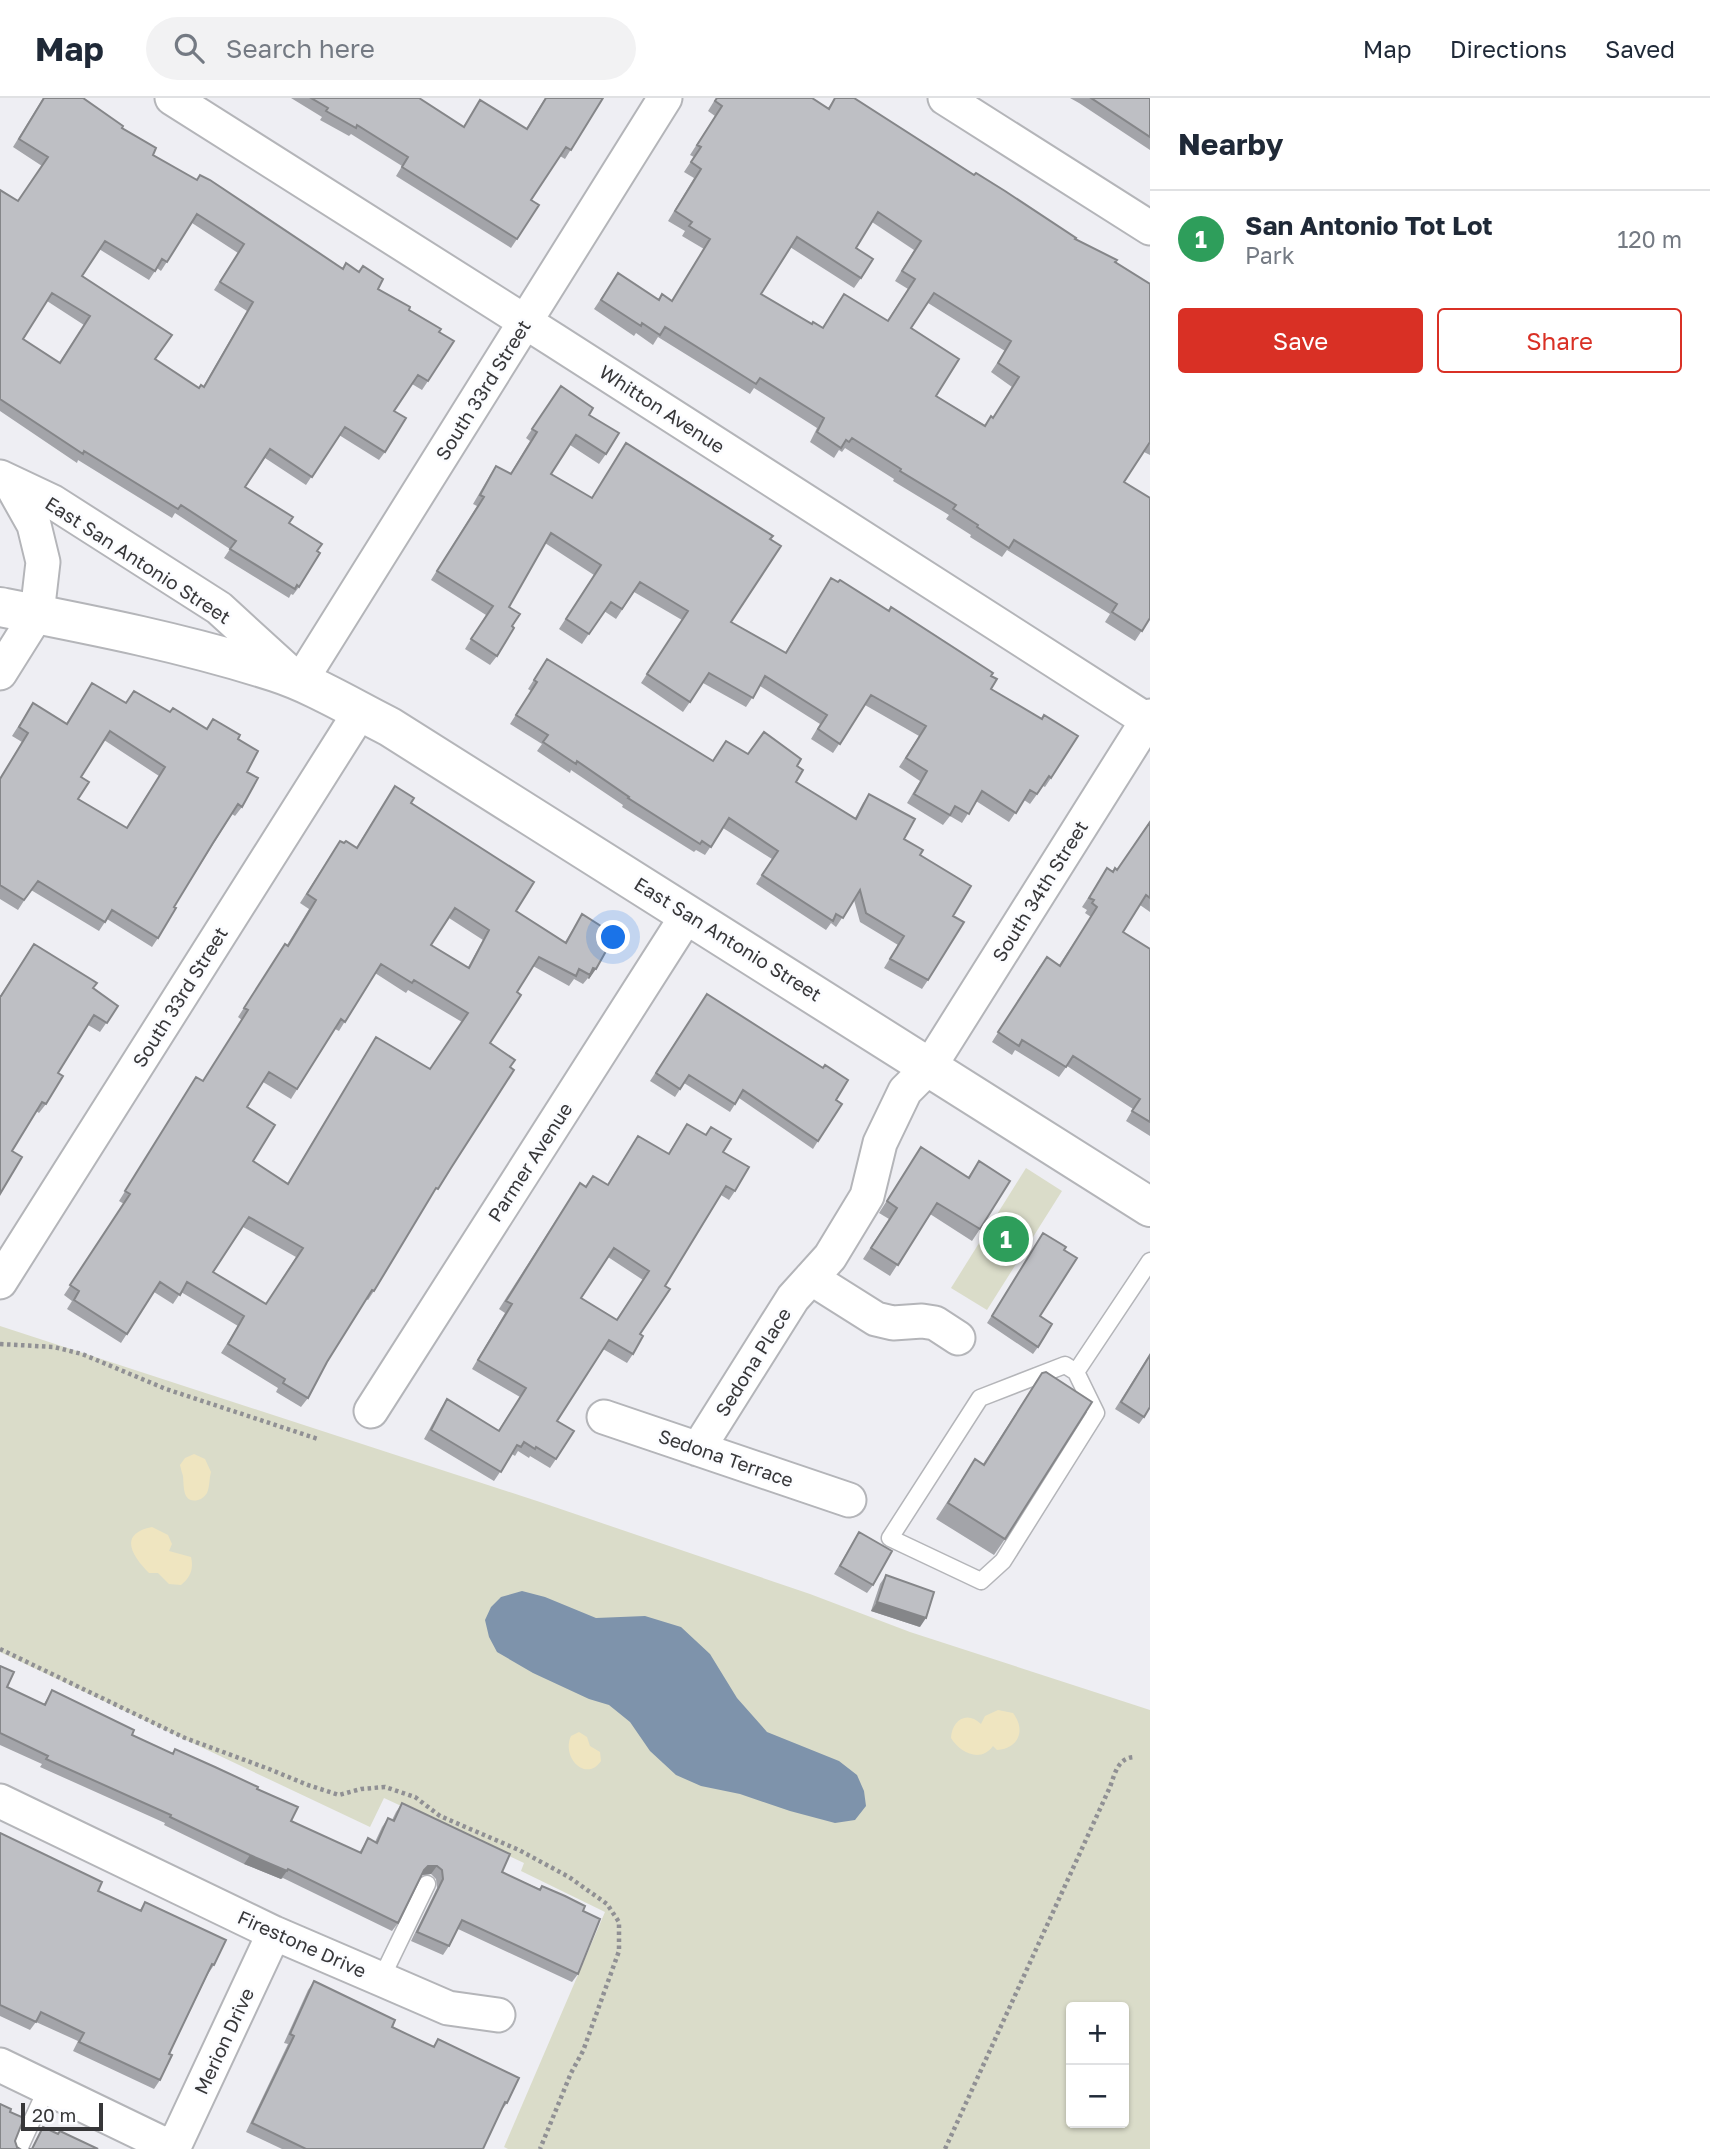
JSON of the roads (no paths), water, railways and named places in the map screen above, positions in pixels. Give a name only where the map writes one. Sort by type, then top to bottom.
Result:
[{"type":"street","name":"Whitton Avenue","points":[[172,98],[1149,719]]},
{"type":"street","name":"South 33rd Street","points":[[300,682],[665,98]]},
{"type":"street","points":[[945,98],[1150,228]]},
{"type":"street","points":[[0,673],[18,611],[43,562],[34,525],[6,480]]},
{"type":"street","name":"East San Antonio Street","points":[[6,480],[53,502],[219,608],[300,682]]},
{"type":"street","name":"East San Antonio Street","points":[[18,611],[127,632],[275,672],[390,727],[1150,1207]]},
{"type":"street","name":"South 33rd Street","points":[[0,1282],[360,712]]},
{"type":"street","name":"South 34th Street","points":[[930,1066],[1149,719]]},
{"type":"street","name":"Parmer Avenue","points":[[371,1411],[688,914]]},
{"type":"street","name":"Sedona Place","points":[[698,1449],[793,1298],[830,1257],[867,1196],[880,1143],[905,1091],[930,1066]]},
{"type":"street","points":[[811,1278],[876,1319],[893,1323],[935,1323],[958,1338]]},
{"type":"street","name":"Sedona Terrace","points":[[604,1417],[849,1500]]},
{"type":"street","name":"Firestone Drive","points":[[0,1801],[274,1933],[448,2008],[498,2015]]},
{"type":"street","name":"Merion Drive","points":[[174,2149],[274,1933]]},
{"type":"street","points":[[0,2065],[174,2149]]},
{"type":"lane","points":[[1076,1372],[1150,1261]]},
{"type":"lane","points":[[1065,1365],[1076,1372],[1096,1413],[1003,1561],[981,1581],[890,1538],[980,1398],[1065,1365]]},
{"type":"lane","points":[[382,1979],[427,1884]]},
{"type":"lane","points":[[19,2149],[47,2088]]},
{"type":"water","points":[[522,1591],[545,1597],[596,1618],[645,1616],[681,1627],[710,1654],[737,1698],[767,1732],[839,1761],[857,1775],[864,1791],[866,1806],[855,1820],[835,1823],[740,1794],[701,1786],[676,1775],[650,1751],[630,1722],[609,1705],[589,1699],[533,1673],[497,1652],[489,1637],[485,1620],[491,1607],[501,1597]]},
{"type":"place","name":"San Antonio Tot Lot","points":[[1006,1239]]}]
